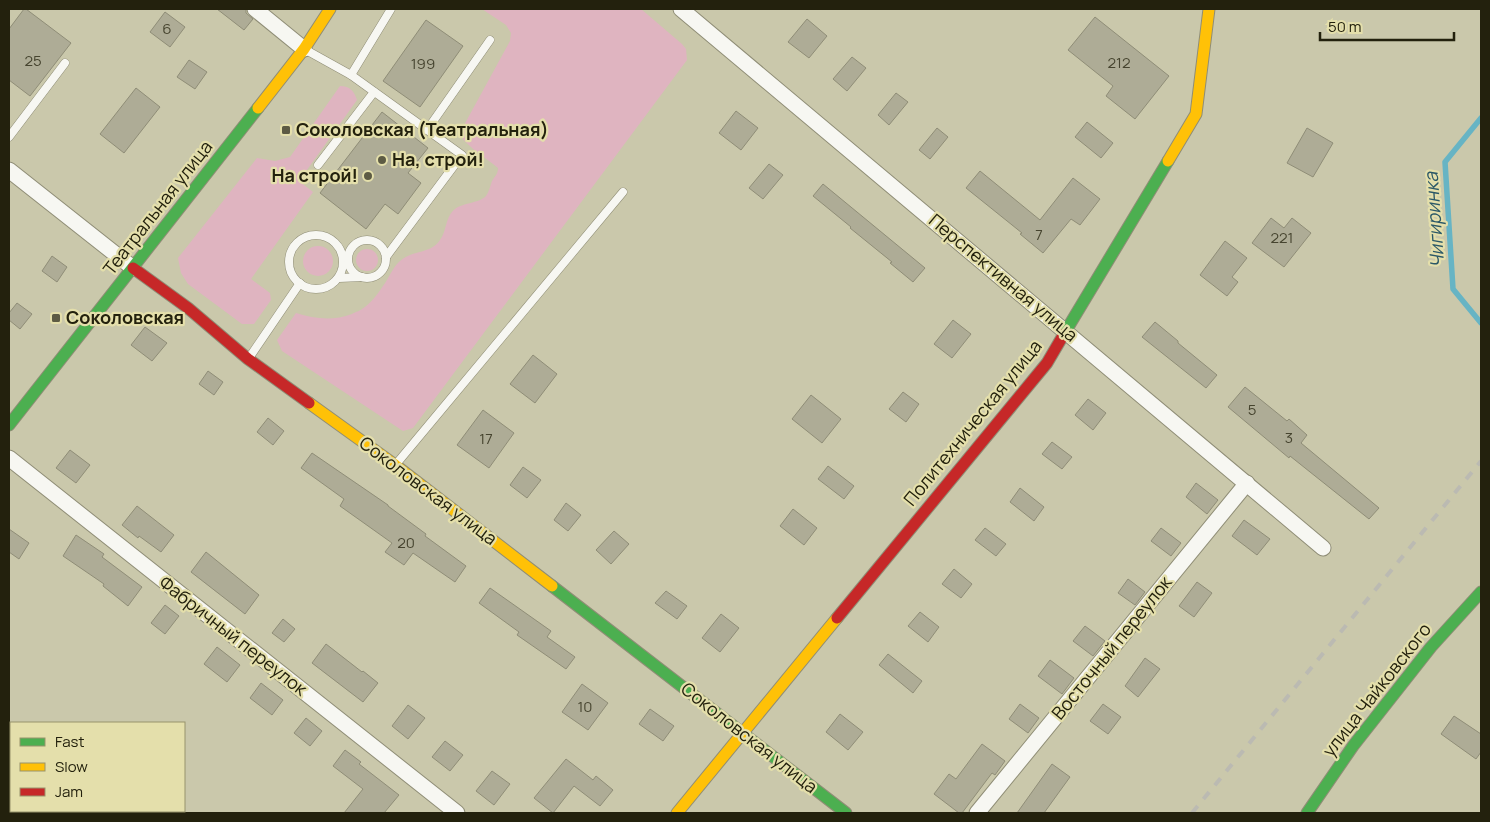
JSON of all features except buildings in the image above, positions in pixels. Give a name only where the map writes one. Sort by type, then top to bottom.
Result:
[{"type":"street","points":[[255,9],[304,49]]},
{"type":"street","name":"Театральная улица","points":[[9,425],[304,49],[330,9]]},
{"type":"street","name":"Перспективная улица","points":[[681,9],[1323,548]]},
{"type":"street","name":"Политехническая улица","points":[[677,813],[1047,363],[1196,114],[1209,9]]},
{"type":"street","name":"Соколовская улица","points":[[9,170],[132,268],[188,308],[248,359],[395,465],[846,813]]},
{"type":"street","name":"Фабричный переулок","points":[[9,458],[457,813]]},
{"type":"street","name":"Восточный переулок","points":[[977,813],[1247,483]]},
{"type":"street","name":"улица Чайковского","points":[[1307,813],[1353,746],[1431,646],[1481,592]]},
{"type":"lane","points":[[351,75],[391,9]]},
{"type":"lane","points":[[427,130],[490,40]]},
{"type":"lane","points":[[304,49],[351,75],[462,155],[386,257]]},
{"type":"lane","points":[[9,137],[65,63]]},
{"type":"lane","points":[[318,165],[374,92]]},
{"type":"lane","points":[[395,465],[623,192]]},
{"type":"lane","points":[[314,234],[332,239],[341,249],[344,261],[338,278],[332,284],[320,288],[312,288],[300,283],[290,268],[290,254],[294,246],[301,239],[314,234]]},
{"type":"lane","points":[[338,278],[368,278],[380,274],[386,263],[385,251],[381,246],[370,240],[358,242],[353,246],[348,258],[349,264],[356,274],[362,277]]},
{"type":"lane","points":[[248,359],[300,283]]},
{"type":"shaded area","points":[[482,9],[641,9],[682,44],[686,49],[687,60],[413,428],[403,431],[282,351],[277,340],[296,313],[317,318],[331,318],[345,316],[361,310],[376,295],[400,261],[410,255],[432,248],[436,244],[442,236],[449,216],[455,209],[480,200],[487,194],[498,168],[462,138],[463,127],[510,41],[511,33],[506,25]]},
{"type":"shaded area","points":[[340,86],[351,90],[357,100],[299,181],[313,192],[251,279],[270,293],[271,300],[254,324],[242,324],[188,284],[181,273],[178,258],[257,158],[275,161],[290,157]]},
{"type":"shaded area","points":[[318,246],[324,247],[332,255],[332,267],[324,275],[318,276],[312,275],[304,267],[303,261],[304,255],[312,247]]},
{"type":"shaded area","points":[[367,249],[375,252],[378,260],[375,268],[367,271],[359,268],[356,260],[359,252]]},
{"type":"waterway","name":"Чигиринка","points":[[1481,118],[1445,162],[1453,289],[1481,323]]},
{"type":"railway","points":[[1192,813],[1481,461]]},
{"type":"traffic: fast","points":[[9,425],[258,108]]},
{"type":"traffic: fast","points":[[1064,334],[1168,161]]},
{"type":"traffic: fast","points":[[552,586],[846,813]]},
{"type":"traffic: fast","points":[[1307,813],[1353,746],[1431,647],[1481,592]]},
{"type":"traffic: slow","points":[[258,108],[304,49],[330,9]]},
{"type":"traffic: slow","points":[[1168,161],[1196,114],[1209,9]]},
{"type":"traffic: slow","points":[[309,403],[395,465],[552,586]]},
{"type":"traffic: slow","points":[[677,813],[837,618]]},
{"type":"traffic: jam","points":[[133,268],[188,308],[248,359],[309,403]]},
{"type":"traffic: jam","points":[[837,618],[1047,363],[1064,334]]},
{"type":"place","name":"Соколовская (Театральная)","points":[[286,130]]},
{"type":"place","name":"На, строй!","points":[[382,160]]},
{"type":"place","name":"На строй!","points":[[368,176]]},
{"type":"place","name":"Соколовская","points":[[56,318]]}]
